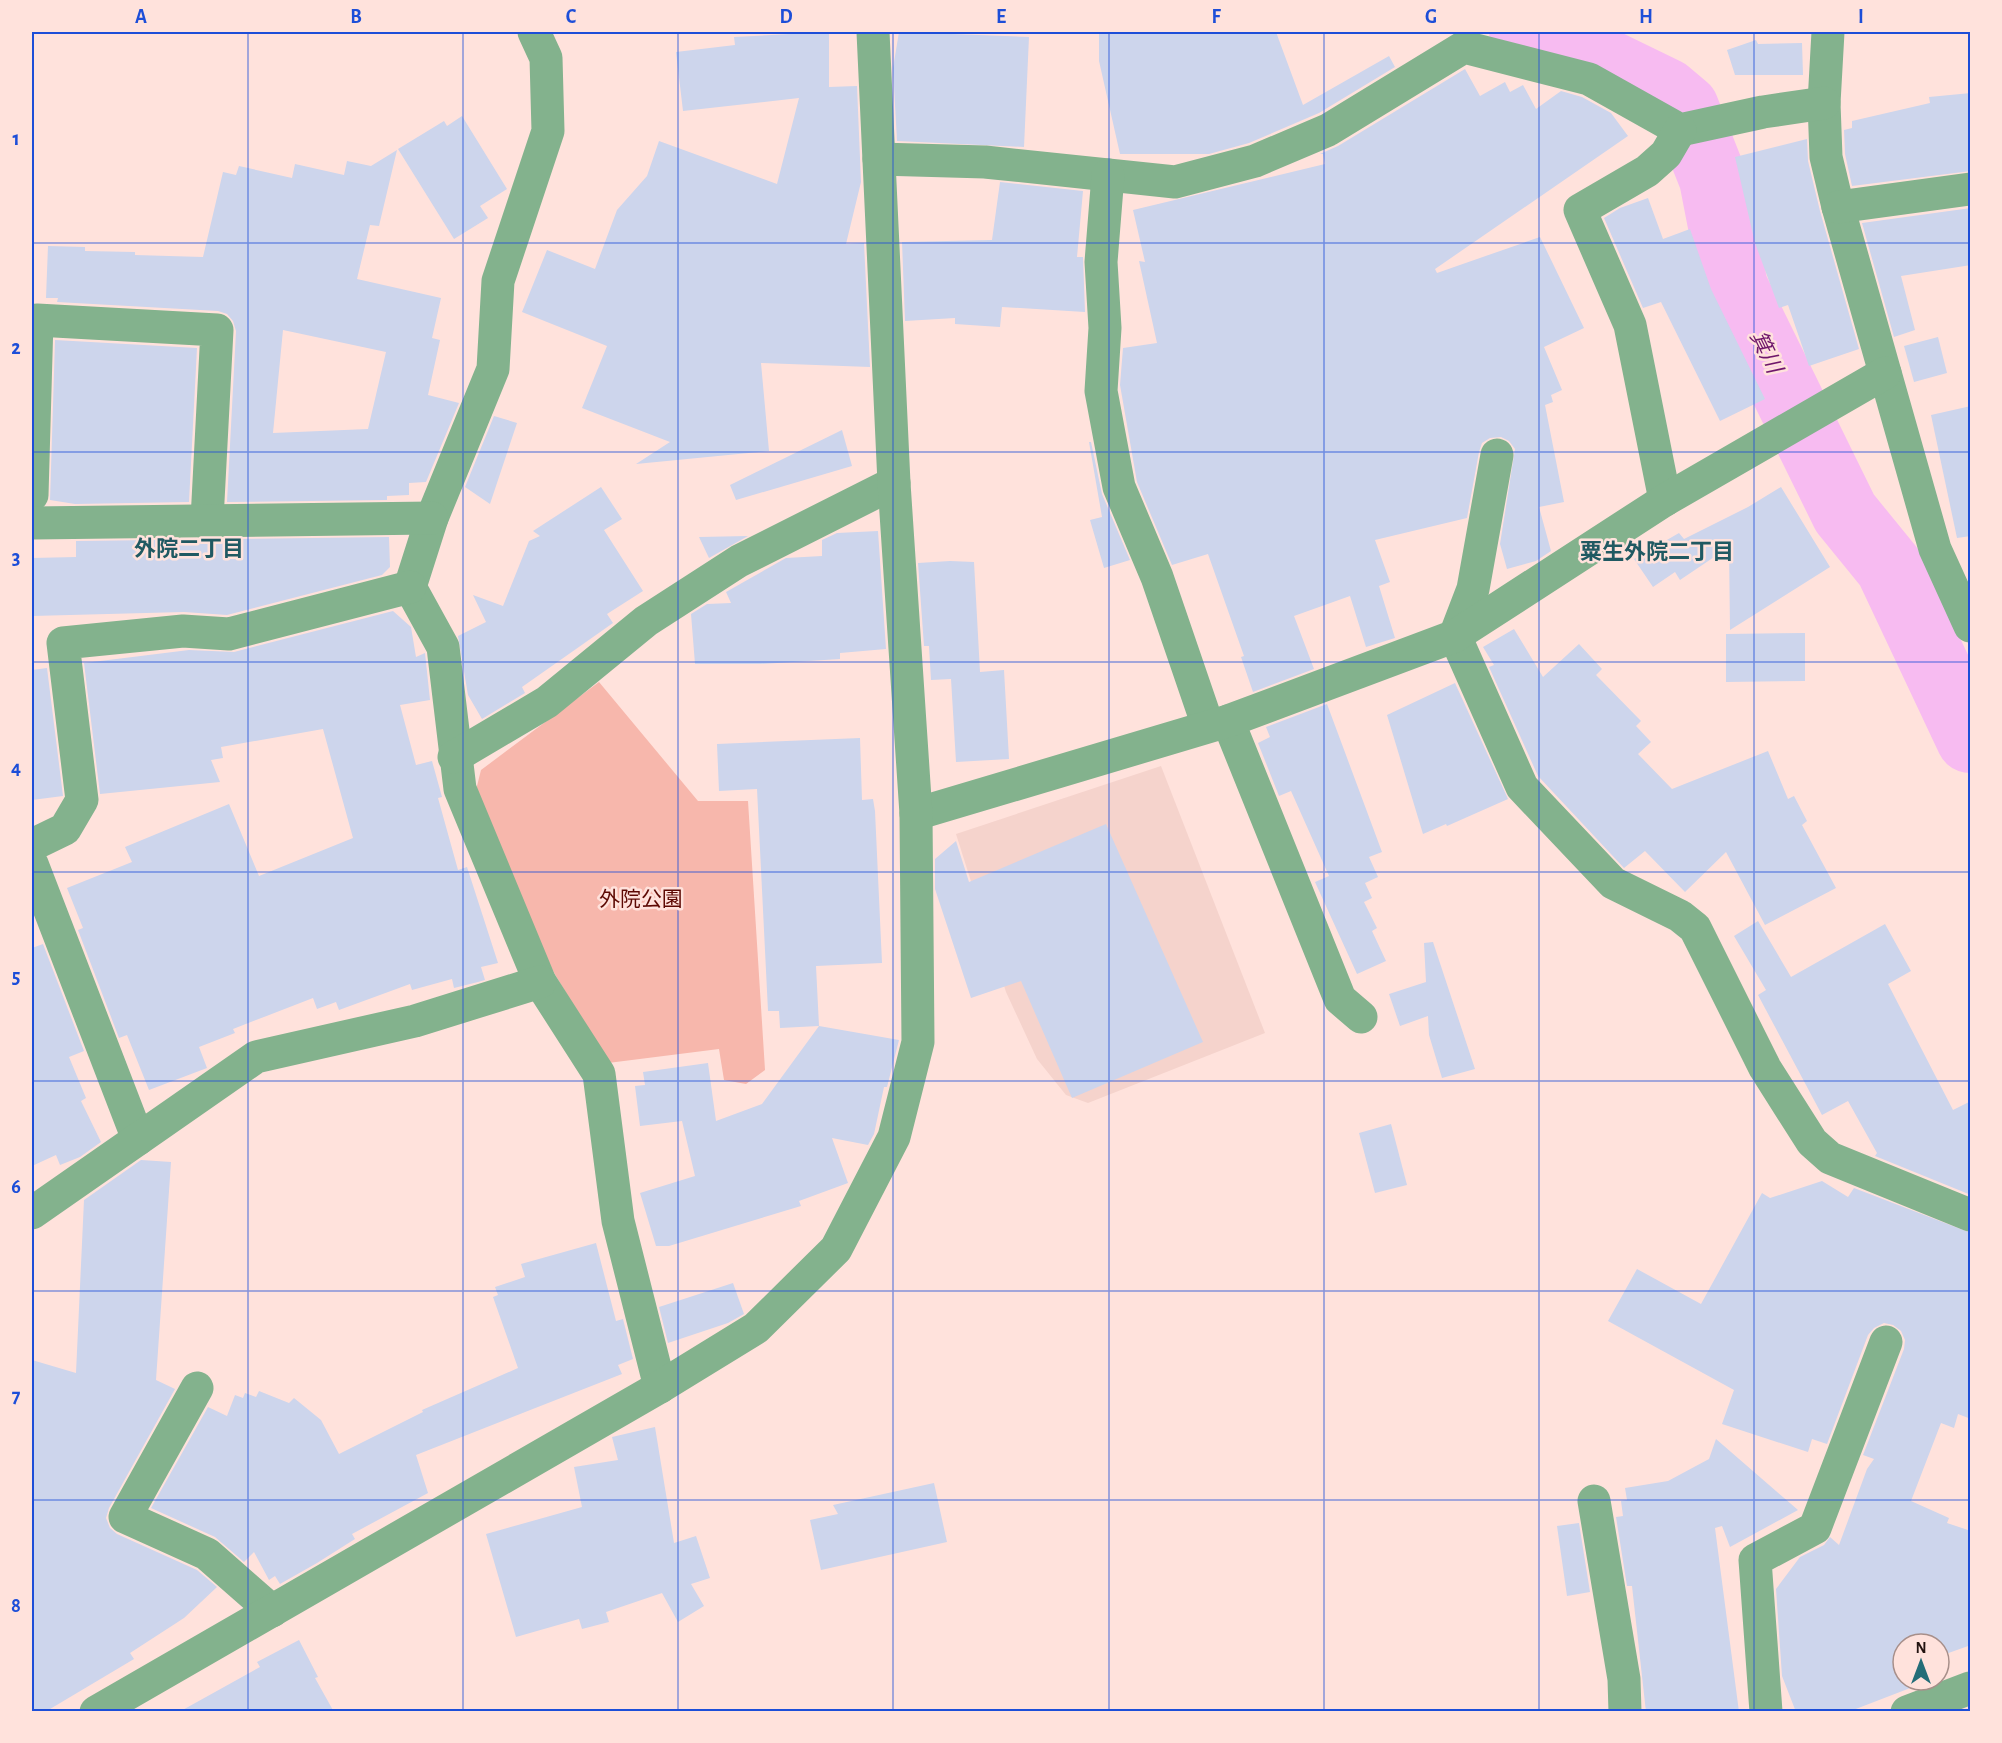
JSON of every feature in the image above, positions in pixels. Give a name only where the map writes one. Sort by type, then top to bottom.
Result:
[{"type":"street","points":[[534,32],[546,58],[548,131],[498,281],[493,369],[432,518],[410,587],[443,648],[454,757],[460,789],[540,982],[599,1074],[618,1221],[660,1387]]},
{"type":"street","points":[[96,1712],[660,1387],[756,1328],[836,1249],[894,1137],[918,1042],[916,814],[894,483],[873,32]]},
{"type":"street","points":[[1828,32],[1824,104],[1826,157],[1838,207],[1935,549],[1971,626]]},
{"type":"street","points":[[879,159],[985,162],[1175,182],[1255,161],[1328,130],[1464,47],[1589,79],[1693,126],[1824,104]]},
{"type":"street","points":[[1665,500],[1630,325],[1580,210],[1647,171],[1693,126]]},
{"type":"street","points":[[1108,175],[1101,262],[1106,328],[1101,391],[1119,487],[1218,724],[1340,999],[1361,1017]]},
{"type":"street","points":[[1838,207],[1971,189]]},
{"type":"street","points":[[32,495],[37,320],[216,330],[207,520]]},
{"type":"street","points":[[916,814],[1218,724],[1455,636],[1665,500],[1885,373]]},
{"type":"street","points":[[1497,455],[1473,589],[1455,636],[1522,787],[1613,883],[1680,916],[1695,928],[1765,1068],[1812,1142],[1830,1158],[1971,1215]]},
{"type":"street","points":[[454,757],[547,702],[646,621],[739,561],[894,483]]},
{"type":"street","points":[[32,523],[432,518]]},
{"type":"street","points":[[32,845],[65,830],[82,800],[63,643],[183,631],[229,634],[410,587]]},
{"type":"street","points":[[32,864],[138,1139]]},
{"type":"street","points":[[32,1213],[256,1057],[415,1021],[540,982]]},
{"type":"street","points":[[1766,1712],[1755,1560],[1815,1528],[1886,1342]]},
{"type":"street","points":[[196,1388],[125,1517],[207,1554],[272,1611]]},
{"type":"street","points":[[1594,1501],[1624,1679],[1625,1712]]},
{"type":"street","points":[[1907,1712],[1971,1688]]},
{"type":"shaded area","points":[[1161,766],[1265,1033],[1088,1103],[1066,1095],[1037,1059],[1006,992],[956,834]]},
{"type":"green space","name":"外院公園","points":[[599,682],[698,801],[748,801],[765,1070],[746,1084],[724,1080],[719,1049],[608,1063],[541,951],[474,798],[481,770]]},
{"type":"building","points":[[829,32],[829,87],[857,86],[861,182],[846,244],[864,243],[870,367],[761,363],[769,451],[636,464],[670,442],[582,408],[607,346],[522,312],[547,250],[595,269],[617,210],[647,176],[659,141],[777,184],[799,98],[683,111],[676,52],[735,45],[734,37]]},
{"type":"building","points":[[899,32],[1029,37],[1024,147],[897,141],[893,68]]},
{"type":"building","points":[[1099,32],[1276,32],[1303,105],[1389,56],[1395,67],[1319,113],[1249,143],[1209,154],[1120,154],[1099,61]]},
{"type":"building","points":[[1756,40],[1758,44],[1802,43],[1803,75],[1735,75],[1727,50]]},
{"type":"building","points":[[1465,69],[1480,96],[1505,82],[1510,92],[1523,85],[1536,109],[1561,91],[1582,97],[1611,113],[1628,136],[1435,269],[1437,273],[1540,237],[1584,328],[1544,347],[1562,390],[1551,395],[1553,402],[1545,405],[1564,502],[1539,507],[1551,551],[1536,561],[1507,569],[1500,544],[1515,449],[1509,441],[1501,437],[1490,438],[1482,443],[1479,452],[1467,518],[1375,540],[1390,582],[1379,586],[1395,638],[1366,647],[1350,596],[1294,616],[1314,669],[1253,692],[1241,657],[1244,656],[1208,554],[1172,565],[1137,482],[1120,385],[1123,348],[1157,343],[1139,261],[1145,262],[1133,210],[1325,164],[1323,154],[1320,154],[1338,146]]},
{"type":"building","points":[[1971,93],[1971,171],[1852,186],[1845,154],[1844,130],[1852,128],[1852,121],[1930,103],[1929,97]]},
{"type":"building","points":[[462,116],[507,189],[480,206],[488,218],[454,239],[398,149],[444,121],[447,126]]},
{"type":"building","points":[[1807,139],[1808,161],[1820,211],[1859,349],[1809,366],[1788,305],[1779,308],[1755,243],[1735,157]]},
{"type":"building","points":[[397,150],[379,226],[370,225],[357,279],[441,298],[432,338],[440,340],[428,395],[459,403],[426,482],[409,483],[409,495],[387,496],[387,500],[227,502],[236,331],[233,321],[227,314],[218,311],[57,302],[58,298],[46,298],[48,246],[85,247],[85,251],[135,252],[135,255],[203,257],[223,172],[236,175],[239,166],[292,178],[295,164],[344,175],[347,161],[371,166]],"holes":[[[283,330],[386,352],[368,429],[273,433]]]},
{"type":"building","points":[[1000,182],[1083,191],[1077,257],[1083,257],[1085,312],[1002,307],[1000,327],[955,324],[955,318],[905,321],[902,242],[992,240]]},
{"type":"building","points":[[1648,198],[1663,239],[1690,229],[1711,289],[1765,399],[1720,421],[1661,302],[1643,308],[1604,218],[1620,208]]},
{"type":"building","points":[[1971,208],[1971,265],[1901,276],[1915,330],[1894,337],[1862,223]]},
{"type":"building","points":[[1938,337],[1947,373],[1914,382],[1904,346]]},
{"type":"building","points":[[55,340],[197,348],[189,502],[75,504],[50,500]]},
{"type":"building","points":[[1971,406],[1971,536],[1957,538],[1931,415]]},
{"type":"building","points":[[494,416],[517,423],[490,504],[465,487]]},
{"type":"building","points":[[842,430],[852,466],[736,500],[730,485]]},
{"type":"building","points":[[1089,442],[1091,442],[1102,494],[1130,560],[1104,568],[1090,520],[1102,517]]},
{"type":"building","points":[[601,487],[622,519],[604,530],[643,591],[607,614],[613,623],[522,687],[525,693],[482,719],[468,695],[458,636],[486,622],[473,595],[503,606],[529,541],[540,536],[533,531]]},
{"type":"building","points":[[1781,487],[1830,567],[1730,630],[1729,547],[1680,580],[1675,572],[1653,587],[1634,559],[1679,533],[1684,539],[1748,507]]},
{"type":"building","points":[[878,531],[886,649],[840,653],[840,659],[760,664],[695,664],[691,614],[707,604],[731,603],[726,592],[786,558],[822,556],[822,540],[837,533]]},
{"type":"building","points":[[748,536],[709,558],[699,537]]},
{"type":"building","points":[[389,537],[390,567],[382,575],[227,615],[184,612],[32,616],[32,558],[76,557],[76,541]]},
{"type":"building","points":[[974,562],[980,672],[1004,670],[1009,759],[956,762],[951,679],[931,680],[929,646],[924,646],[918,563]]},
{"type":"building","points":[[393,611],[411,627],[416,657],[425,653],[430,700],[400,705],[416,765],[432,761],[442,797],[438,798],[458,870],[467,867],[498,963],[481,967],[485,980],[454,988],[452,979],[412,990],[410,984],[339,1010],[336,1002],[317,1009],[313,998],[233,1029],[235,1033],[199,1047],[207,1068],[149,1090],[127,1035],[119,1038],[78,930],[83,928],[67,888],[132,862],[125,847],[229,804],[259,876],[353,838],[323,729],[221,747],[223,758],[211,760],[220,782],[100,794],[84,663],[189,650],[234,652]]},
{"type":"building","points":[[1514,629],[1543,677],[1579,644],[1602,669],[1596,675],[1641,721],[1636,726],[1651,742],[1638,754],[1672,789],[1768,751],[1788,799],[1794,796],[1807,821],[1802,825],[1836,888],[1765,925],[1726,852],[1685,892],[1645,851],[1624,868],[1538,776],[1489,667],[1494,665],[1483,647]]},
{"type":"building","points":[[1805,633],[1805,681],[1726,682],[1726,634]]},
{"type":"building","points":[[47,668],[63,796],[32,800],[32,670]]},
{"type":"building","points":[[1455,683],[1508,799],[1423,834],[1387,715]]},
{"type":"building","points":[[1327,704],[1382,852],[1369,857],[1378,877],[1365,883],[1372,898],[1364,902],[1377,928],[1372,931],[1386,961],[1357,974],[1315,882],[1329,876],[1291,791],[1279,796],[1258,743],[1270,737],[1266,727]]},
{"type":"building","points":[[860,738],[862,800],[873,799],[875,811],[882,963],[816,966],[819,1026],[780,1028],[779,1011],[768,1011],[757,789],[719,791],[717,744]]},
{"type":"building","points":[[1106,824],[1203,1042],[1072,1098],[1021,981],[971,998],[935,889],[935,859],[956,841],[969,882]]},
{"type":"building","points":[[1758,921],[1791,977],[1885,924],[1911,971],[1888,984],[1953,1110],[1971,1101],[1971,1195],[1875,1156],[1877,1153],[1848,1101],[1822,1115],[1758,995],[1766,990],[1734,936]]},
{"type":"building","points":[[1433,942],[1475,1069],[1442,1078],[1429,1035],[1428,1016],[1400,1026],[1389,994],[1426,982],[1424,943]]},
{"type":"building","points":[[43,944],[84,1051],[69,1057],[86,1098],[81,1101],[101,1142],[80,1157],[60,1165],[56,1155],[32,1166],[32,948]]},
{"type":"building","points":[[819,1026],[899,1040],[887,1087],[884,1087],[874,1134],[868,1145],[832,1138],[848,1183],[799,1201],[801,1206],[669,1246],[656,1246],[640,1193],[695,1176],[682,1121],[640,1126],[635,1086],[645,1085],[643,1072],[708,1063],[716,1121],[762,1104]]},
{"type":"building","points":[[1391,1124],[1407,1185],[1375,1193],[1359,1133]]},
{"type":"building","points":[[141,1160],[171,1162],[156,1380],[175,1389],[109,1508],[106,1518],[110,1528],[117,1534],[197,1570],[217,1587],[184,1618],[130,1653],[134,1659],[45,1712],[32,1712],[32,1360],[76,1373],[84,1200]]},
{"type":"building","points":[[1822,1181],[1848,1197],[1854,1188],[1971,1233],[1971,1419],[1958,1414],[1954,1428],[1941,1423],[1911,1501],[1949,1518],[1947,1523],[1971,1531],[1971,1645],[1951,1652],[1951,1632],[1891,1632],[1891,1692],[1900,1692],[1848,1712],[1796,1712],[1782,1676],[1776,1589],[1800,1557],[1824,1545],[1830,1537],[1839,1545],[1867,1469],[1874,1459],[1863,1455],[1904,1349],[1905,1340],[1901,1331],[1893,1325],[1884,1323],[1874,1328],[1868,1335],[1827,1444],[1812,1439],[1808,1452],[1722,1424],[1734,1390],[1608,1321],[1637,1269],[1701,1304],[1762,1193],[1770,1198]]},
{"type":"building","points":[[596,1243],[616,1321],[623,1319],[633,1359],[618,1365],[622,1374],[416,1455],[428,1493],[352,1534],[355,1539],[317,1563],[280,1584],[275,1576],[269,1580],[254,1552],[244,1562],[215,1537],[151,1508],[208,1407],[227,1416],[235,1395],[243,1398],[245,1393],[256,1397],[259,1391],[289,1403],[294,1398],[321,1420],[339,1454],[423,1412],[422,1410],[518,1368],[493,1297],[498,1295],[495,1287],[525,1277],[521,1264]]},
{"type":"building","points":[[733,1283],[744,1314],[728,1323],[668,1343],[659,1307]]},
{"type":"building","points":[[655,1427],[674,1543],[696,1536],[710,1578],[691,1584],[704,1606],[678,1622],[662,1593],[606,1612],[609,1622],[582,1629],[579,1619],[516,1637],[486,1534],[582,1507],[574,1467],[618,1460],[612,1437]]},
{"type":"building","points":[[1716,1439],[1798,1510],[1730,1547],[1722,1526],[1715,1528],[1739,1712],[1646,1712],[1632,1586],[1627,1586],[1616,1517],[1623,1516],[1621,1501],[1627,1500],[1625,1488],[1668,1481],[1709,1459]]},
{"type":"building","points":[[934,1483],[947,1542],[821,1570],[810,1520],[838,1514],[833,1505]]},
{"type":"building","points":[[1579,1523],[1590,1592],[1567,1596],[1557,1526]]},
{"type":"building","points":[[299,1640],[318,1677],[315,1678],[334,1712],[179,1712],[260,1667],[257,1662]]},
{"type":"waterway","name":"箕川","points":[[1523,32],[1552,46],[1594,57],[1666,92],[1685,108],[1713,179],[1734,287],[1845,513],[1889,567],[1970,739]]},
{"type":"district","name":"外院二丁目","points":[[189,549]]},
{"type":"district","name":"粟生外院二丁目","points":[[1657,552]]}]
